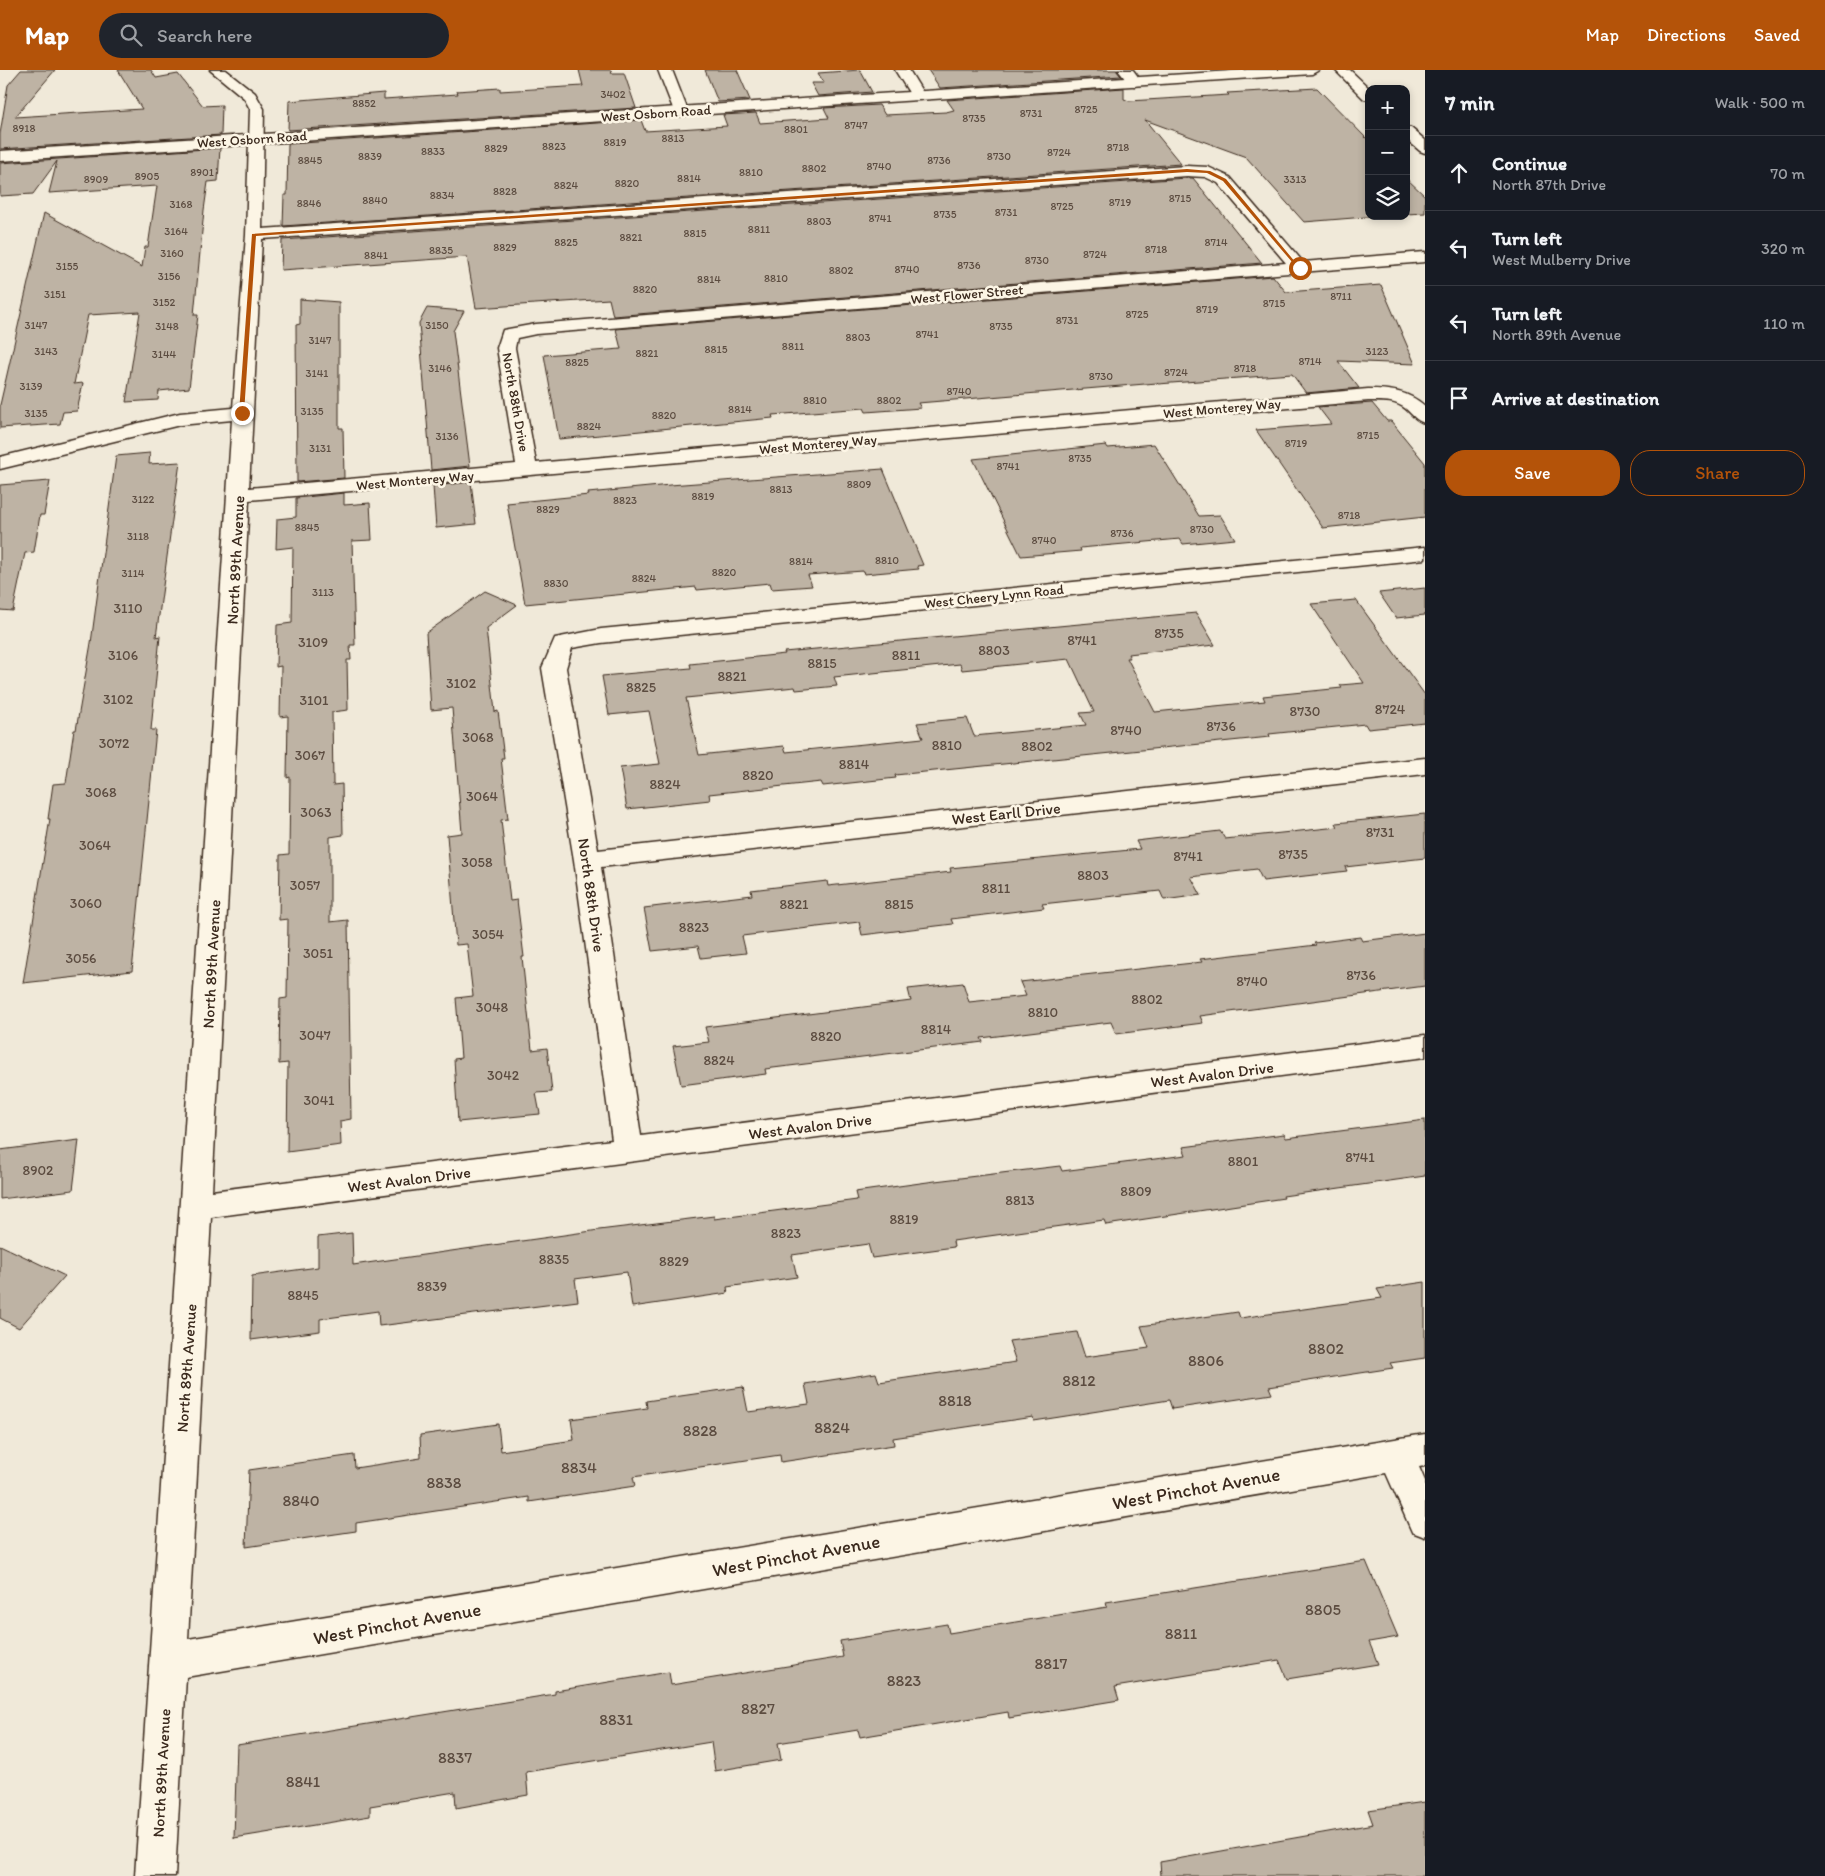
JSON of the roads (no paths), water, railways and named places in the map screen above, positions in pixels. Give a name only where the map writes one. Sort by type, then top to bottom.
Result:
[{"type":"street","name":"North 89th Avenue","points":[[155,1876],[254,235],[258,114],[254,102],[217,70]]},
{"type":"street","points":[[666,70],[681,111]]},
{"type":"street","points":[[902,70],[918,96]]},
{"type":"street","points":[[1125,70],[1135,82]]},
{"type":"street","name":"West Osborn Road","points":[[0,156],[1312,70]]},
{"type":"street","points":[[1342,70],[1365,92]]},
{"type":"street","points":[[1410,135],[1425,148]]},
{"type":"street","points":[[254,235],[1187,170],[1208,172],[1224,180],[1300,268]]},
{"type":"street","name":"West Flower Street","points":[[509,334],[546,328],[1425,257]]},
{"type":"street","name":"North 88th Drive","points":[[509,334],[506,348],[528,470]]},
{"type":"street","name":"West Monterey Way","points":[[239,495],[1368,395],[1398,395],[1416,406],[1425,417]]},
{"type":"street","points":[[0,463],[180,419],[242,413]]},
{"type":"street","name":"West Cheery Lynn Road","points":[[563,643],[601,636],[1425,553]]},
{"type":"street","name":"North 88th Drive","points":[[563,643],[554,668],[588,860],[628,1150]]},
{"type":"street","name":"West Earll Drive","points":[[588,860],[1425,766]]},
{"type":"street","name":"West Avalon Drive","points":[[196,1206],[1425,1046]]},
{"type":"street","points":[[1410,1452],[1425,1520]]},
{"type":"street","name":"West Pinchot Avenue","points":[[168,1661],[1410,1452]]}]
